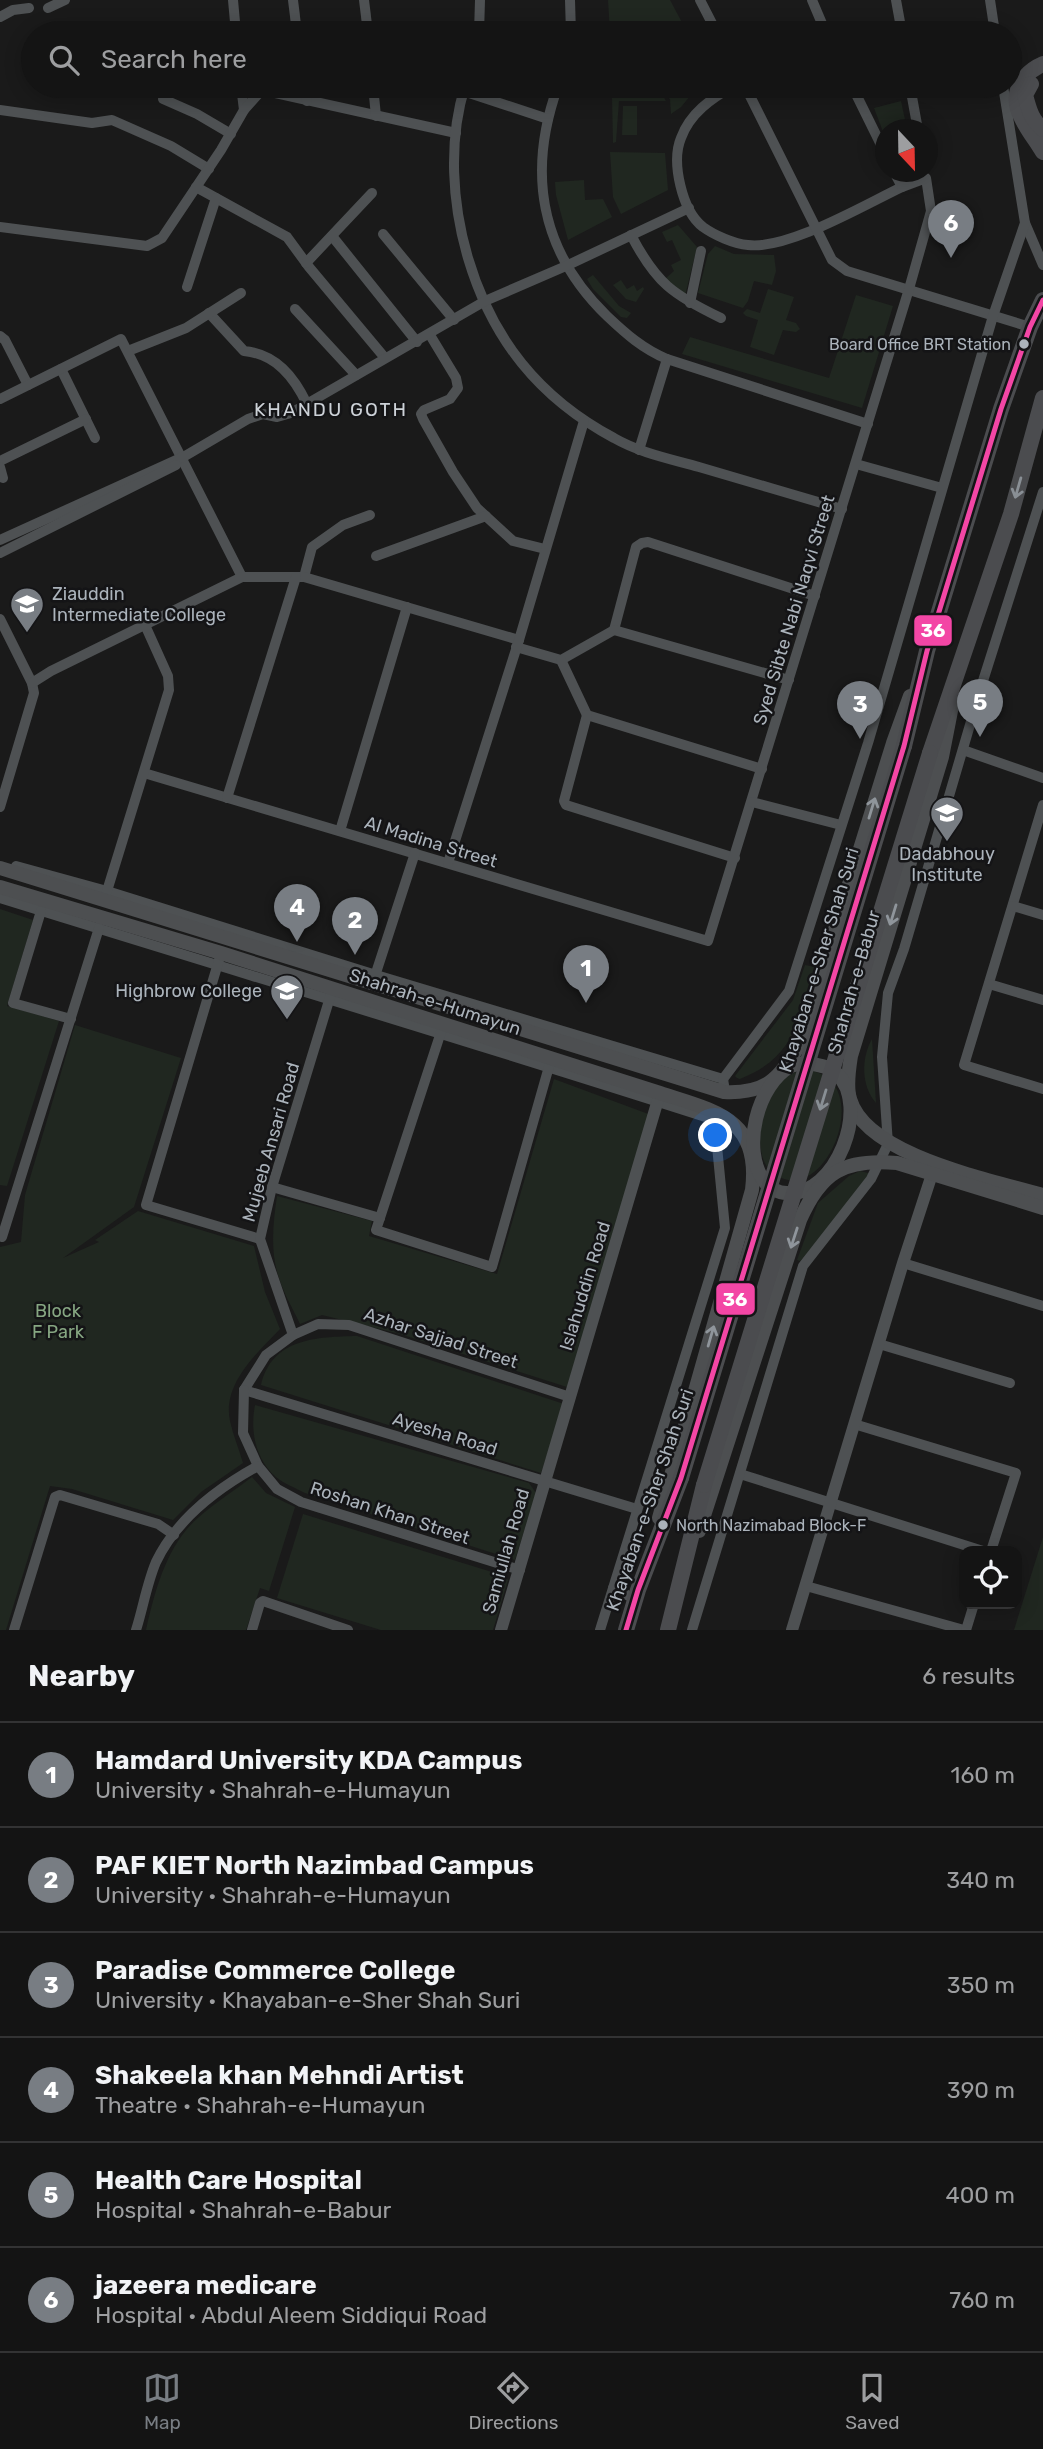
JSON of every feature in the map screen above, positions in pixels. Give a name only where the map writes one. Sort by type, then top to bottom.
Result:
[{"type":"main road","points":[[1022,81],[1030,71],[1043,64]]},
{"type":"main road","points":[[1043,74],[1035,77],[1025,95],[1031,116],[1043,129]]},
{"type":"main road","points":[[1017,98],[1016,106],[1020,116],[1043,152]]},
{"type":"main road","name":"Khayaban-e-Sher Shah Suri","points":[[626,1630],[681,1478],[904,746],[927,651],[1001,409],[1030,327],[1043,300]]},
{"type":"main road","points":[[670,1623],[704,1485],[930,754],[1036,447],[1043,398]]},
{"type":"main road","points":[[637,1595],[749,1203],[756,1117],[765,1095],[799,1045],[893,743],[927,651]]},
{"type":"main road","name":"Shahrah-e-Babur","points":[[850,1099],[851,1056],[942,757],[962,660]]},
{"type":"main road","name":"Shahrah-e-Humayun","points":[[0,868],[374,979],[559,1040],[724,1086],[751,1090],[776,1079]]},
{"type":"main road","name":"Shahrah-e-Humayun","points":[[0,887],[442,1030],[720,1116]]},
{"type":"main road","points":[[550,1064],[559,1040]]},
{"type":"main road","points":[[776,1079],[792,1066],[807,1063],[823,1065],[845,1083],[850,1099],[866,1125],[888,1143],[934,1168],[1043,1208]]},
{"type":"main road","points":[[724,1086],[720,1116],[741,1133],[759,1174],[767,1185],[780,1193],[797,1194],[812,1189],[825,1178],[853,1166],[881,1162],[934,1168],[1043,1195]]},
{"type":"main road","points":[[670,1623],[800,1220],[836,1162],[845,1142],[850,1120],[850,1099]]},
{"type":"street","points":[[48,8],[65,0]]},
{"type":"street","points":[[233,0],[235,21]]},
{"type":"street","points":[[293,0],[296,21]]},
{"type":"street","points":[[364,0],[365,21]]},
{"type":"street","points":[[479,21],[480,0]]},
{"type":"street","points":[[570,0],[571,21]]},
{"type":"street","points":[[700,0],[711,21]]},
{"type":"street","points":[[812,0],[821,21]]},
{"type":"street","points":[[896,0],[900,21]]},
{"type":"street","points":[[990,0],[993,21]]},
{"type":"street","points":[[0,17],[13,10],[29,8]]},
{"type":"street","points":[[243,98],[244,110]]},
{"type":"street","points":[[0,227],[147,246],[162,238],[209,169],[244,110],[255,98]]},
{"type":"street","points":[[293,98],[456,133]]},
{"type":"street","points":[[374,98],[376,116]]},
{"type":"street","points":[[462,98],[456,133],[456,205],[461,234],[472,273],[508,349],[553,396],[584,421],[639,450],[842,509]]},
{"type":"street","points":[[491,98],[548,119]]},
{"type":"street","points":[[554,98],[542,145],[543,185],[555,243],[566,266],[593,302],[646,350],[868,424]]},
{"type":"street","points":[[715,98],[701,107],[690,120],[680,140],[679,184],[689,208],[702,226],[725,238],[747,245],[775,244],[816,228],[912,182]]},
{"type":"street","points":[[750,98],[837,266],[1030,327]]},
{"type":"street","points":[[858,98],[875,133]]},
{"type":"street","points":[[912,98],[916,119]]},
{"type":"street","points":[[1005,98],[1025,223],[1043,265]]},
{"type":"street","points":[[163,99],[197,114],[231,134]]},
{"type":"street","points":[[0,110],[92,124],[111,120],[171,146],[209,169]]},
{"type":"street","points":[[899,182],[902,187]]},
{"type":"street","name":"Syed Sibte Nabi Naqvi Street","points":[[708,941],[909,289],[931,211],[926,182]]},
{"type":"street","points":[[196,187],[287,237],[385,358]]},
{"type":"street","points":[[306,263],[372,193]]},
{"type":"street","points":[[187,287],[216,198]]},
{"type":"street","points":[[0,552],[183,458],[248,419],[262,414],[277,417],[307,404],[485,301],[689,208]]},
{"type":"street","points":[[0,862],[107,891],[374,979],[724,1086],[789,991],[872,730],[993,316],[1025,223]]},
{"type":"street","points":[[383,233],[454,320]]},
{"type":"street","points":[[631,235],[657,277],[669,289],[721,318]]},
{"type":"street","points":[[332,236],[417,341]]},
{"type":"street","points":[[690,303],[701,251]]},
{"type":"street","points":[[128,351],[186,328],[241,293]]},
{"type":"street","points":[[295,309],[356,375]]},
{"type":"street","points":[[209,313],[244,351],[258,352],[284,368],[298,384],[307,404]]},
{"type":"street","points":[[430,335],[456,378],[458,388],[450,399],[424,410],[421,414],[453,472],[477,508],[513,541],[545,550]]},
{"type":"street","points":[[0,336],[5,340],[28,385]]},
{"type":"street","points":[[0,399],[121,339],[242,577]]},
{"type":"street","points":[[639,450],[667,359]]},
{"type":"street","points":[[61,369],[95,438]]},
{"type":"street","points":[[0,461],[86,419]]},
{"type":"street","points":[[448,863],[518,643],[584,421]]},
{"type":"street","points":[[0,540],[183,458]]},
{"type":"street","points":[[856,464],[942,488]]},
{"type":"street","points":[[692,1630],[803,1266],[871,1180],[888,1143],[882,1057],[888,993],[904,949],[1043,492]]},
{"type":"street","points":[[227,798],[312,547],[343,525],[370,515]]},
{"type":"street","points":[[376,556],[486,516]]},
{"type":"street","points":[[614,630],[636,547],[642,543],[648,542],[815,596]]},
{"type":"street","points":[[32,684],[51,671],[242,577],[300,577],[407,607],[561,660],[587,715],[564,801],[566,805],[735,858]]},
{"type":"street","points":[[340,831],[407,607]]},
{"type":"street","points":[[0,619],[32,684],[33,702],[0,807]]},
{"type":"street","points":[[107,891],[170,683],[145,625]]},
{"type":"street","points":[[561,660],[614,630],[789,680]]},
{"type":"street","points":[[587,715],[762,769]]},
{"type":"street","points":[[963,750],[1043,778]]},
{"type":"street","name":"Al Madina Street","points":[[144,774],[708,941]]},
{"type":"street","points":[[752,802],[841,825]]},
{"type":"street","points":[[1043,805],[1040,825],[964,1065],[1043,1089]]},
{"type":"street","points":[[374,979],[415,853]]},
{"type":"street","points":[[0,898],[99,928],[219,959],[146,1205],[260,1239]]},
{"type":"street","points":[[1013,906],[1043,915]]},
{"type":"street","points":[[41,911],[13,1003],[71,1019]]},
{"type":"street","points":[[2,1237],[99,928]]},
{"type":"street","points":[[989,984],[1043,1000]]},
{"type":"street","name":"Mujeeb Ansari Road","points":[[293,1335],[260,1239],[271,1187],[331,994]]},
{"type":"street","points":[[442,1030],[376,1230],[492,1267],[550,1064]]},
{"type":"street","name":"Islahuddin Road","points":[[544,1481],[659,1097]]},
{"type":"street","points":[[600,1630],[725,1228],[716,1136],[720,1116]]},
{"type":"street","points":[[792,1630],[934,1168]]},
{"type":"street","points":[[271,1187],[380,1219]]},
{"type":"street","points":[[903,1263],[1043,1306]]},
{"type":"street","name":"Azhar Sajjad Street","points":[[244,1390],[266,1355],[293,1335],[317,1324],[349,1325],[570,1397]]},
{"type":"street","points":[[878,1344],[1010,1382]]},
{"type":"street","name":"Ayesha Road","points":[[244,1390],[637,1509]]},
{"type":"street","name":"Roshan Khan Street","points":[[244,1390],[243,1433],[258,1466],[278,1489],[301,1502],[520,1570]]},
{"type":"street","points":[[854,1424],[1017,1472],[993,1546]]},
{"type":"street","points":[[136,1630],[156,1563],[174,1535],[191,1515],[232,1480],[258,1466]]},
{"type":"street","points":[[740,1474],[968,1546]]},
{"type":"street","name":"Samiullah Road","points":[[501,1630],[544,1481]]},
{"type":"street","points":[[14,1630],[55,1497],[60,1495],[158,1524],[174,1535]]},
{"type":"street","points":[[806,1586],[965,1630],[972,1609]]},
{"type":"street","points":[[613,1588],[637,1595]]},
{"type":"street","points":[[252,1630],[261,1601],[348,1630]]},
{"type":"green space","points":[[608,0],[670,0],[681,21],[609,21]]},
{"type":"green space","points":[[612,98],[664,98],[666,101],[619,101],[616,142],[613,143]]},
{"type":"green space","points":[[669,98],[688,98],[671,114]]},
{"type":"green space","points":[[901,101],[905,119],[878,119],[874,108]]},
{"type":"green space","points":[[623,106],[637,106],[637,135],[622,135]]},
{"type":"green space","points":[[610,152],[665,153],[668,190],[621,214],[613,197]]},
{"type":"green space","points":[[584,180],[585,200],[603,199],[612,217],[568,240],[555,182]]},
{"type":"green space","points":[[678,225],[697,247],[685,296],[665,279],[674,271],[671,265],[681,260],[672,240],[667,242],[662,232]]},
{"type":"green space","points":[[715,246],[734,254],[774,255],[776,271],[772,285],[754,281],[743,308],[698,293],[708,254]]},
{"type":"green space","points":[[593,275],[619,306],[631,313],[627,318],[621,317],[593,289],[587,279]]},
{"type":"green space","points":[[621,280],[627,289],[634,285],[637,291],[643,287],[636,302],[626,299],[613,285]]},
{"type":"green space","points":[[768,289],[794,297],[786,320],[796,323],[800,329],[796,332],[783,330],[774,355],[750,347],[758,320],[743,313],[747,309],[760,313]]},
{"type":"green space","points":[[856,295],[893,306],[862,408],[682,354],[690,337],[829,378]]},
{"type":"green space","points":[[0,909],[33,920],[7,1006],[59,1021],[7,1186],[0,1185]]},
{"type":"green space","points":[[805,965],[815,967],[792,1034],[773,1059],[759,1070],[737,1078],[735,1076],[793,1000]]},
{"type":"green space","name":"Block F Park","points":[[75,1025],[181,1058],[134,1207],[63,1258],[99,1242],[95,1240],[138,1211],[254,1246],[265,1292],[280,1329],[243,1370],[231,1394],[230,1421],[243,1463],[201,1492],[173,1520],[72,1489],[50,1486],[6,1630],[0,1630],[0,1247],[21,1242],[25,1195]]},
{"type":"green space","points":[[872,1039],[876,1103],[871,1096],[864,1072],[864,1063]]},
{"type":"green space","points":[[807,1070],[829,1079],[840,1096],[841,1119],[835,1142],[824,1162],[808,1176],[789,1180],[770,1170],[764,1161],[760,1136],[762,1122],[766,1108],[779,1085],[792,1074]]},
{"type":"green space","points":[[554,1079],[651,1115],[567,1387],[400,1334],[322,1315],[300,1324],[281,1284],[274,1258],[277,1196],[372,1221],[369,1236],[497,1274]]},
{"type":"green space","points":[[860,1171],[868,1173],[869,1178],[803,1258],[797,1260],[818,1203],[849,1176]]},
{"type":"green space","points":[[357,1336],[564,1404],[541,1473],[261,1385],[267,1369],[286,1349],[298,1343],[327,1337]]},
{"type":"green space","points":[[255,1405],[529,1483],[536,1493],[515,1560],[305,1493],[283,1482],[269,1470],[259,1453],[253,1424]]},
{"type":"green space","points":[[252,1477],[266,1493],[295,1507],[269,1591],[260,1588],[246,1630],[146,1630],[158,1584],[178,1540],[199,1517]]},
{"type":"green space","points":[[303,1514],[505,1576],[508,1580],[493,1630],[381,1630],[277,1598]]},
{"type":"green space","points":[[1043,1537],[1043,1630],[1014,1630]]},
{"type":"transit line","name":"36","points":[[626,1630],[638,1590],[681,1478],[904,746],[927,651],[1001,409],[1030,327],[1043,300]]},
{"type":"place","name":"jazeera medicare","points":[[951,258]]},
{"type":"place","name":"Board Office BRT Station","points":[[1024,344]]},
{"type":"place","name":"Ziauddin Intermediate College","points":[[27,634]]},
{"type":"place","name":"Health Care Hospital","points":[[980,737]]},
{"type":"place","name":"Paradise Commerce College","points":[[860,739]]},
{"type":"place","name":"Dadabhouy Institute","points":[[947,843]]},
{"type":"place","name":"Shakeela khan Mehndi Artist","points":[[297,942]]},
{"type":"place","name":"PAF KIET North Nazimbad Campus","points":[[355,955]]},
{"type":"place","name":"Hamdard University KDA Campus","points":[[586,1003]]},
{"type":"place","name":"Highbrow College","points":[[287,1021]]},
{"type":"place","name":"North Nazimabad Block-F","points":[[663,1525]]},
{"type":"district","name":"KHANDU GOTH","points":[[331,409]]}]
